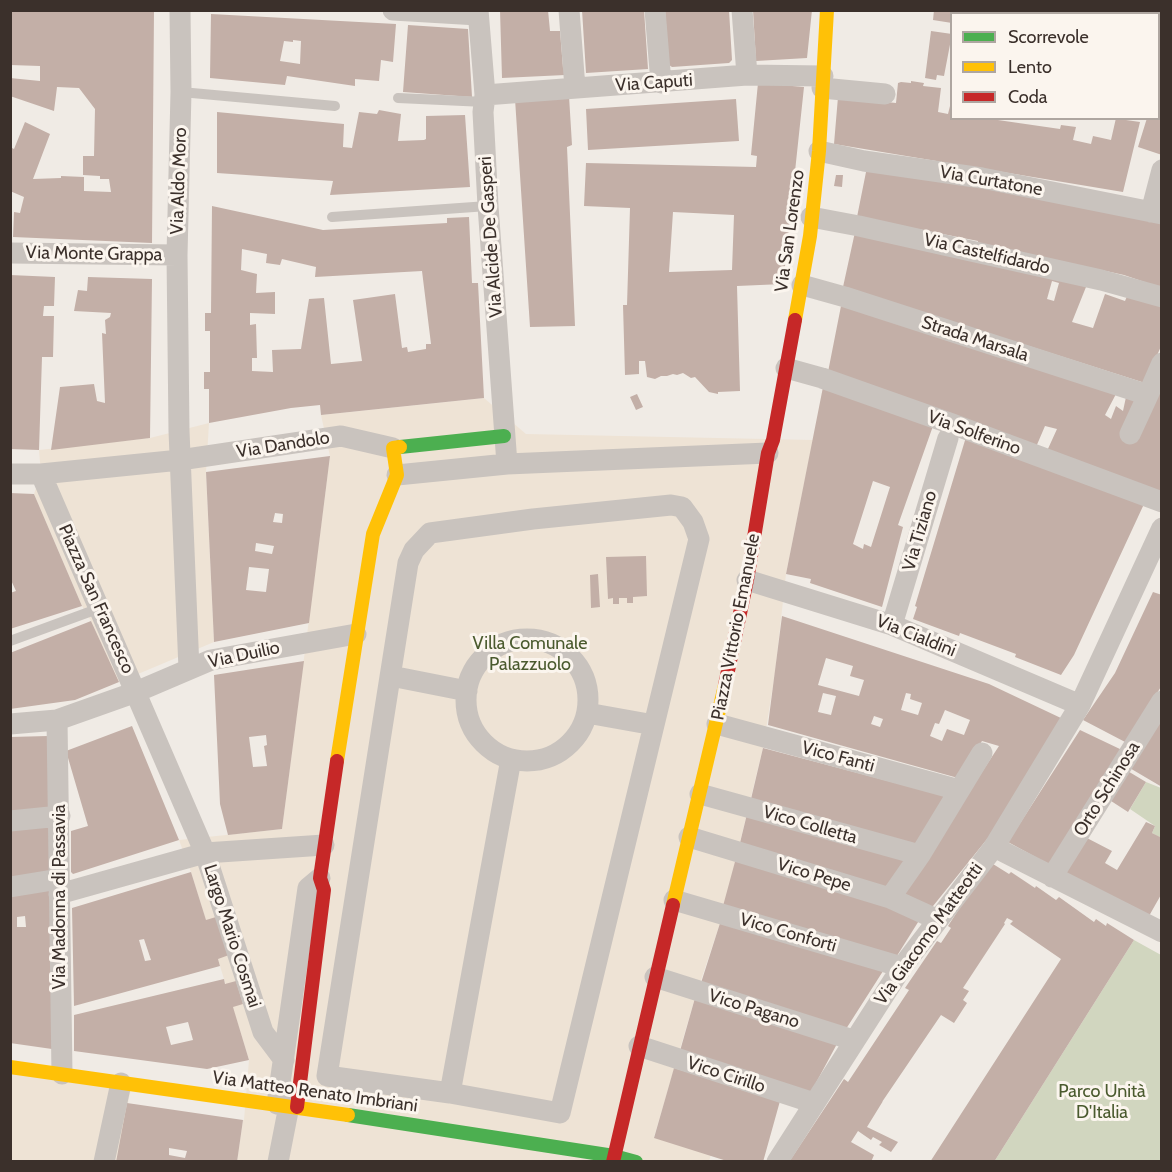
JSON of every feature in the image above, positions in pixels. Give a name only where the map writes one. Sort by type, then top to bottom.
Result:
[{"type":"street","name":"Via Aldo Moro","points":[[180,10],[181,92],[177,255],[180,460]]},
{"type":"street","points":[[393,10],[478,13]]},
{"type":"street","points":[[569,10],[575,88]]},
{"type":"street","points":[[655,10],[661,83]]},
{"type":"street","points":[[742,10],[747,75]]},
{"type":"street","name":"Via San Lorenzo","points":[[768,453],[773,440],[810,236],[819,151],[828,10]]},
{"type":"street","name":"Via Alcide De Gasperi","points":[[478,13],[485,98],[483,112],[488,206],[507,464]]},
{"type":"street","name":"Via Caputi","points":[[485,98],[575,88],[747,75],[822,82],[885,94]]},
{"type":"street","name":"Via Curtatone","points":[[819,151],[982,178],[1156,213]]},
{"type":"street","points":[[1156,213],[1161,170]]},
{"type":"street","name":"Via Castelfidardo","points":[[811,218],[859,226],[1101,280],[1161,297]]},
{"type":"street","name":"Via Monte Grappa","points":[[10,253],[177,255]]},
{"type":"street","name":"Strada Marsala","points":[[802,285],[1148,395]]},
{"type":"street","points":[[1131,434],[1161,363]]},
{"type":"street","name":"Via Solferino","points":[[786,368],[822,378],[941,420],[1161,502]]},
{"type":"street","name":"Via Dandolo","points":[[180,460],[340,436],[393,448]]},
{"type":"street","points":[[278,1161],[324,890],[320,878],[324,845],[373,534],[397,475],[393,448],[504,436]]},
{"type":"street","name":"Via Tiziano","points":[[892,625],[948,438]]},
{"type":"street","points":[[397,475],[507,464],[768,453]]},
{"type":"street","name":"Piazza Vittorio Emanuele","points":[[613,1159],[717,724],[747,580],[768,453]]},
{"type":"street","points":[[10,474],[41,474],[180,460],[189,669]]},
{"type":"street","name":"Piazza San Francesco","points":[[41,474],[206,853]]},
{"type":"street","points":[[671,505],[682,507],[693,522],[699,539],[560,1113],[450,1093],[327,1076],[391,676],[408,563],[414,550],[430,533],[533,519],[671,505]]},
{"type":"street","name":"Via Giacomo Matteotti","points":[[777,1161],[902,967],[936,919],[994,847],[1080,705],[1161,528]]},
{"type":"street","name":"Via Cialdini","points":[[747,580],[892,625],[1080,705]]},
{"type":"street","name":"Via Duilio","points":[[10,724],[57,720],[136,692],[211,660],[356,634]]},
{"type":"street","points":[[523,639],[541,640],[566,651],[576,662],[585,678],[589,697],[581,731],[571,743],[558,753],[543,759],[527,761],[511,759],[496,753],[484,743],[474,730],[467,711],[467,691],[471,675],[491,650],[506,642],[523,639]]},
{"type":"street","points":[[391,676],[467,691]]},
{"type":"street","name":"Orto Schinosa","points":[[1052,877],[1161,701]]},
{"type":"street","points":[[587,713],[654,725]]},
{"type":"street","name":"Via Madonna di Passavia","points":[[57,720],[62,1074]]},
{"type":"street","name":"Vico Fanti","points":[[717,724],[959,789]]},
{"type":"street","points":[[890,898],[920,855],[982,753]]},
{"type":"street","points":[[450,1093],[511,759]]},
{"type":"street","name":"Vico Colletta","points":[[700,794],[920,855]]},
{"type":"street","points":[[10,821],[60,816]]},
{"type":"street","name":"Vico Pepe","points":[[689,837],[890,898],[936,919]]},
{"type":"street","name":"Largo Mario Cosmai","points":[[284,1060],[263,1032],[206,853],[324,845]]},
{"type":"street","points":[[994,847],[1161,932]]},
{"type":"street","points":[[10,887],[59,886],[206,853]]},
{"type":"street","points":[[288,1106],[284,1060],[308,888],[320,878]]},
{"type":"street","name":"Vico Conforti","points":[[674,900],[902,967]]},
{"type":"street","name":"Vico Pagano","points":[[655,977],[853,1040]]},
{"type":"street","name":"Vico Cirillo","points":[[639,1046],[814,1103]]},
{"type":"street","name":"Via Matteo Renato Imbriani","points":[[10,1067],[288,1106],[636,1161]]},
{"type":"street","points":[[104,1161],[121,1083]]},
{"type":"lane","points":[[181,92],[335,106]]},
{"type":"lane","points":[[398,98],[485,98]]},
{"type":"lane","points":[[332,217],[488,206]]},
{"type":"lane","points":[[10,641],[100,608]]},
{"type":"green space","points":[[1146,782],[1161,788],[1161,838],[1152,833],[1155,826],[1130,809]]},
{"type":"green space","name":"Parco Unità D'Italia","points":[[1134,940],[1161,955],[1161,1161],[994,1162]]},
{"type":"shaded area","points":[[484,398],[526,434],[813,440],[786,574],[775,673],[763,748],[721,920],[695,998],[654,1137],[711,1155],[709,1161],[237,1161],[244,1120],[249,1060],[179,840],[282,829],[330,456],[321,415]]},
{"type":"shaded area","points":[[209,423],[206,472],[214,642],[119,682],[82,606],[34,494],[41,474],[39,450],[150,438]]},
{"type":"shaded area","points":[[11,1067],[132,1084],[116,1161],[11,1162]]},
{"type":"building","points":[[10,10],[154,11],[152,243],[13,237],[14,212],[20,213],[24,197],[10,191],[10,147],[14,149],[25,122],[50,134],[33,179],[61,178],[61,176],[84,177],[84,191],[111,192],[109,179],[83,175],[83,156],[94,156],[95,109],[79,88],[57,87],[54,111],[10,96],[10,78],[40,81],[40,66],[10,65]]},
{"type":"building","points":[[500,10],[548,10],[550,31],[560,31],[565,75],[502,78]]},
{"type":"building","points":[[582,10],[644,10],[648,69],[586,73]]},
{"type":"building","points":[[665,10],[729,10],[732,60],[729,63],[672,67],[669,65]]},
{"type":"building","points":[[753,10],[812,10],[807,58],[756,61]]},
{"type":"building","points":[[934,10],[1140,10],[1140,12],[950,12],[950,23],[933,20]]},
{"type":"building","points":[[211,14],[396,24],[393,62],[381,60],[379,81],[355,79],[355,86],[287,76],[285,85],[210,78]],"holes":[[[284,41],[301,41],[300,64],[280,61]]]},
{"type":"building","points":[[408,25],[468,29],[472,97],[403,92]]},
{"type":"building","points":[[931,31],[950,34],[944,76],[937,75],[936,80],[925,78]]},
{"type":"building","points":[[911,81],[924,83],[923,86],[941,88],[938,112],[948,114],[950,106],[950,120],[998,120],[1060,129],[1061,125],[1076,127],[1073,140],[1091,144],[1093,136],[1111,140],[1116,120],[1140,122],[1123,192],[834,144],[838,97],[896,103],[898,83],[911,83]]},
{"type":"building","points":[[758,83],[804,87],[783,284],[737,286],[740,391],[718,392],[718,394],[709,392],[695,377],[691,378],[683,373],[655,379],[647,377],[645,361],[639,361],[639,374],[625,375],[623,305],[627,305],[630,208],[584,206],[586,163],[756,167],[757,156],[751,155]],"holes":[[[673,212],[734,215],[732,270],[669,272]]]},
{"type":"building","points":[[569,96],[572,145],[567,147],[575,326],[530,327],[515,99]]},
{"type":"building","points":[[736,99],[739,141],[588,150],[586,109]]},
{"type":"building","points":[[1160,100],[1162,100],[1162,155],[1138,147],[1146,120],[1160,120]]},
{"type":"building","points":[[379,110],[401,114],[398,141],[426,139],[426,116],[465,115],[470,187],[330,195],[333,181],[217,173],[217,112],[344,124],[343,147],[352,148],[359,112],[377,114]]},
{"type":"building","points":[[867,167],[1078,204],[1162,224],[1162,288],[1124,275],[978,243],[978,241],[857,217]]},
{"type":"building","points":[[836,175],[843,175],[842,187],[834,186]]},
{"type":"building","points":[[212,206],[323,230],[447,223],[447,218],[469,217],[472,283],[478,283],[484,398],[321,415],[320,405],[209,423],[209,389],[204,389],[204,372],[210,372],[210,331],[205,331],[205,313],[211,313]],"holes":[[[242,249],[267,254],[266,263],[280,265],[282,259],[316,267],[315,277],[422,271],[431,344],[426,344],[426,349],[408,352],[407,347],[402,348],[395,294],[353,300],[362,361],[331,364],[324,298],[309,299],[301,349],[272,350],[273,372],[252,371],[252,358],[257,358],[256,324],[250,325],[250,313],[275,314],[275,292],[256,293],[257,274],[241,270]]]},
{"type":"building","points":[[855,232],[1088,282],[1072,322],[1093,328],[1105,294],[1125,301],[1128,294],[1162,304],[1162,344],[1145,383],[843,287]],"holes":[[[1052,281],[1059,283],[1054,301],[1047,299]]]},
{"type":"building","points":[[10,275],[55,277],[54,306],[44,306],[43,316],[54,316],[53,357],[42,357],[39,450],[10,449]]},
{"type":"building","points":[[88,277],[152,279],[150,438],[51,450],[60,387],[94,384],[97,401],[105,403],[102,333],[106,334],[105,320],[110,317],[111,313],[74,311],[78,290],[87,291]]},
{"type":"building","points":[[841,306],[1116,394],[1105,415],[1111,419],[1116,406],[1123,411],[1126,397],[1162,382],[1162,494],[1047,451],[1057,429],[1045,426],[1036,447],[828,372]]},
{"type":"building","points":[[823,387],[933,426],[898,525],[903,527],[882,607],[810,583],[811,579],[786,574]],"holes":[[[873,481],[890,487],[871,547],[864,544],[863,549],[853,544]]]},
{"type":"building","points":[[637,394],[643,407],[636,410],[630,397]]},
{"type":"building","points":[[966,437],[1144,504],[1074,655],[1061,675],[1015,657],[1016,654],[960,633],[959,636],[913,619]]},
{"type":"building","points":[[330,456],[309,623],[214,642],[206,472]],"holes":[[[275,513],[283,514],[282,523],[273,522]],[[256,543],[274,546],[272,554],[255,551]],[[249,567],[269,569],[266,592],[246,590]]]},
{"type":"building","points":[[10,493],[34,494],[82,606],[10,629],[10,593],[16,591],[10,578]]},
{"type":"building","points":[[646,556],[647,596],[633,597],[633,603],[627,603],[627,598],[619,598],[619,604],[613,604],[613,598],[608,599],[606,557]]},
{"type":"building","points":[[598,574],[600,607],[591,608],[590,575]]},
{"type":"building","points":[[1153,592],[1162,595],[1162,685],[1127,743],[1083,720],[1115,673]]},
{"type":"building","points":[[782,616],[989,684],[1063,719],[1000,823],[929,911],[896,897],[928,854],[999,746],[982,741],[958,778],[768,725]],"holes":[[[826,658],[853,666],[850,676],[864,680],[859,696],[818,685]],[[823,693],[836,696],[831,715],[818,712]],[[906,693],[911,694],[910,699],[922,703],[918,715],[901,710]],[[945,710],[970,720],[964,735],[947,729],[942,741],[930,736],[935,723],[939,724]],[[874,716],[883,719],[880,727],[871,724]]]},
{"type":"building","points":[[91,621],[119,682],[75,700],[10,709],[10,653]]},
{"type":"building","points":[[304,661],[282,829],[228,835],[220,804],[214,675]],"holes":[[[266,735],[267,745],[264,746],[267,766],[253,767],[249,737]]]},
{"type":"building","points":[[1162,713],[1162,787],[1128,767]]},
{"type":"building","points":[[132,726],[179,840],[73,874],[71,872],[71,831],[88,826],[66,751]]},
{"type":"building","points":[[1080,730],[1122,750],[1050,865],[1008,842]]},
{"type":"building","points":[[48,736],[48,810],[10,814],[10,737]]},
{"type":"building","points":[[763,748],[945,796],[919,846],[751,799]]},
{"type":"building","points":[[1126,770],[1146,782],[1128,812],[1108,799]]},
{"type":"building","points":[[747,814],[909,861],[889,889],[740,843]]},
{"type":"building","points":[[1146,822],[1155,826],[1152,833],[1162,838],[1162,893],[1149,916],[1066,873],[1085,837],[1112,851],[1105,863],[1117,870]]},
{"type":"building","points":[[49,824],[49,875],[10,880],[10,829]]},
{"type":"building","points":[[736,858],[887,904],[920,919],[895,959],[723,906]]},
{"type":"building","points":[[993,864],[1009,874],[1011,872],[1035,888],[1036,886],[1056,900],[1059,897],[1094,922],[1096,919],[1106,926],[1107,923],[1134,940],[994,1162],[930,1162],[1061,959],[1010,924],[1013,921],[1007,918],[963,988],[969,991],[963,1000],[967,1003],[954,1023],[941,1015],[867,1127],[898,1142],[891,1152],[879,1145],[882,1142],[873,1137],[871,1140],[858,1131],[851,1142],[874,1155],[871,1162],[789,1162],[844,1079],[848,1082],[909,990],[905,988],[937,941],[941,943],[951,928],[948,926],[981,875]]},
{"type":"building","points":[[191,872],[206,920],[216,917],[229,955],[218,959],[220,966],[74,1006],[72,908]],"holes":[[[144,939],[151,960],[145,961],[139,940]]]},
{"type":"building","points":[[50,887],[52,1049],[10,1043],[10,893]],"holes":[[[25,916],[26,927],[17,927],[17,917]]]},
{"type":"building","points":[[721,920],[885,968],[846,1029],[701,983]]},
{"type":"building","points":[[224,979],[225,984],[236,981],[243,1004],[233,1007],[249,1060],[207,1069],[74,1051],[74,1015]],"holes":[[[188,1022],[193,1040],[171,1045],[166,1027]]]},
{"type":"building","points":[[695,998],[838,1042],[810,1094],[680,1051]]},
{"type":"building","points":[[674,1068],[780,1101],[763,1162],[730,1162],[654,1138]]},
{"type":"building","points":[[127,1103],[243,1120],[237,1162],[116,1162]],"holes":[[[169,1148],[187,1151],[185,1158],[169,1155]]]},
{"type":"traffic: fast","points":[[400,447],[504,436]]},
{"type":"traffic: fast","points":[[348,1115],[614,1156],[636,1162]]},
{"type":"traffic: slow","points":[[795,320],[810,236],[819,151],[827,10]]},
{"type":"traffic: slow","points":[[337,761],[373,534],[397,475],[393,448],[400,447]]},
{"type":"traffic: slow","points":[[673,905],[725,685]]},
{"type":"traffic: slow","points":[[10,1067],[348,1115]]},
{"type":"traffic: jam","points":[[725,685],[747,580],[768,453],[773,440],[795,320]]},
{"type":"traffic: jam","points":[[297,1107],[324,890],[320,878],[337,761]]},
{"type":"traffic: jam","points":[[613,1162],[673,905]]},
{"type":"park label","name":"Villa Comunale Palazzuolo","points":[[530,654]]}]
